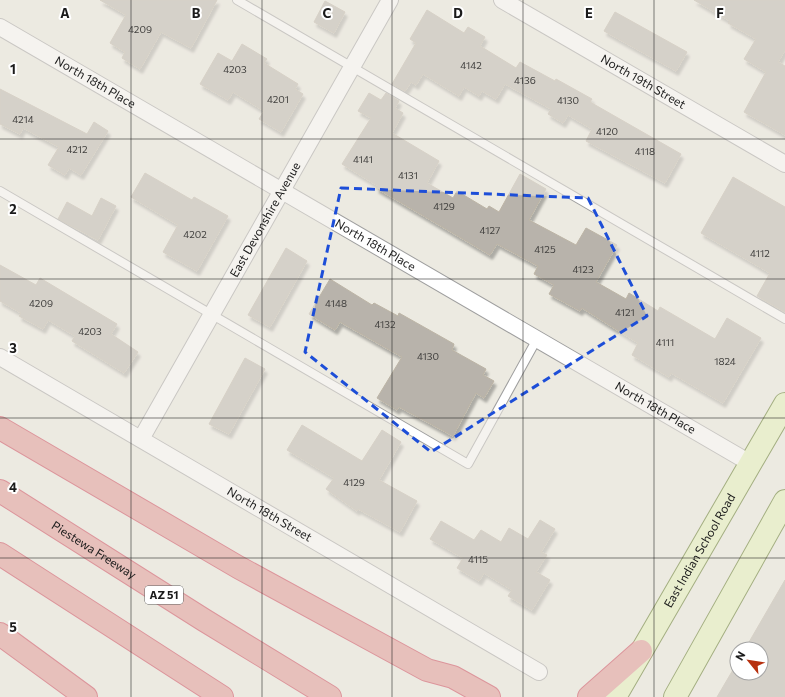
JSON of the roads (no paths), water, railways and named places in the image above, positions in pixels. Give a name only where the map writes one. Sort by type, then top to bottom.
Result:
[{"type":"highway","points":[[0,428],[238,567],[427,670],[453,677],[489,697]]},
{"type":"highway","name":"Piestewa Freeway","points":[[0,491],[197,616],[330,697]]},
{"type":"highway","points":[[0,554],[222,697]]},
{"type":"highway","points":[[0,634],[86,697]]},
{"type":"highway","points":[[589,697],[641,651]]},
{"type":"highway","points":[[427,670],[449,690],[460,697]]},
{"type":"main road","name":"East Indian School Road","points":[[615,697],[785,404]]},
{"type":"main road","points":[[676,697],[785,501]]},
{"type":"street","name":"East Devonshire Avenue","points":[[141,439],[390,0]]},
{"type":"street","name":"North 19th Street","points":[[502,0],[785,164]]},
{"type":"street","name":"North 18th Place","points":[[0,27],[283,190],[750,463]]},
{"type":"street","name":"North 18th Street","points":[[0,357],[539,672]]},
{"type":"lane","points":[[237,0],[785,319]]},
{"type":"lane","points":[[0,191],[468,464],[537,339]]}]
